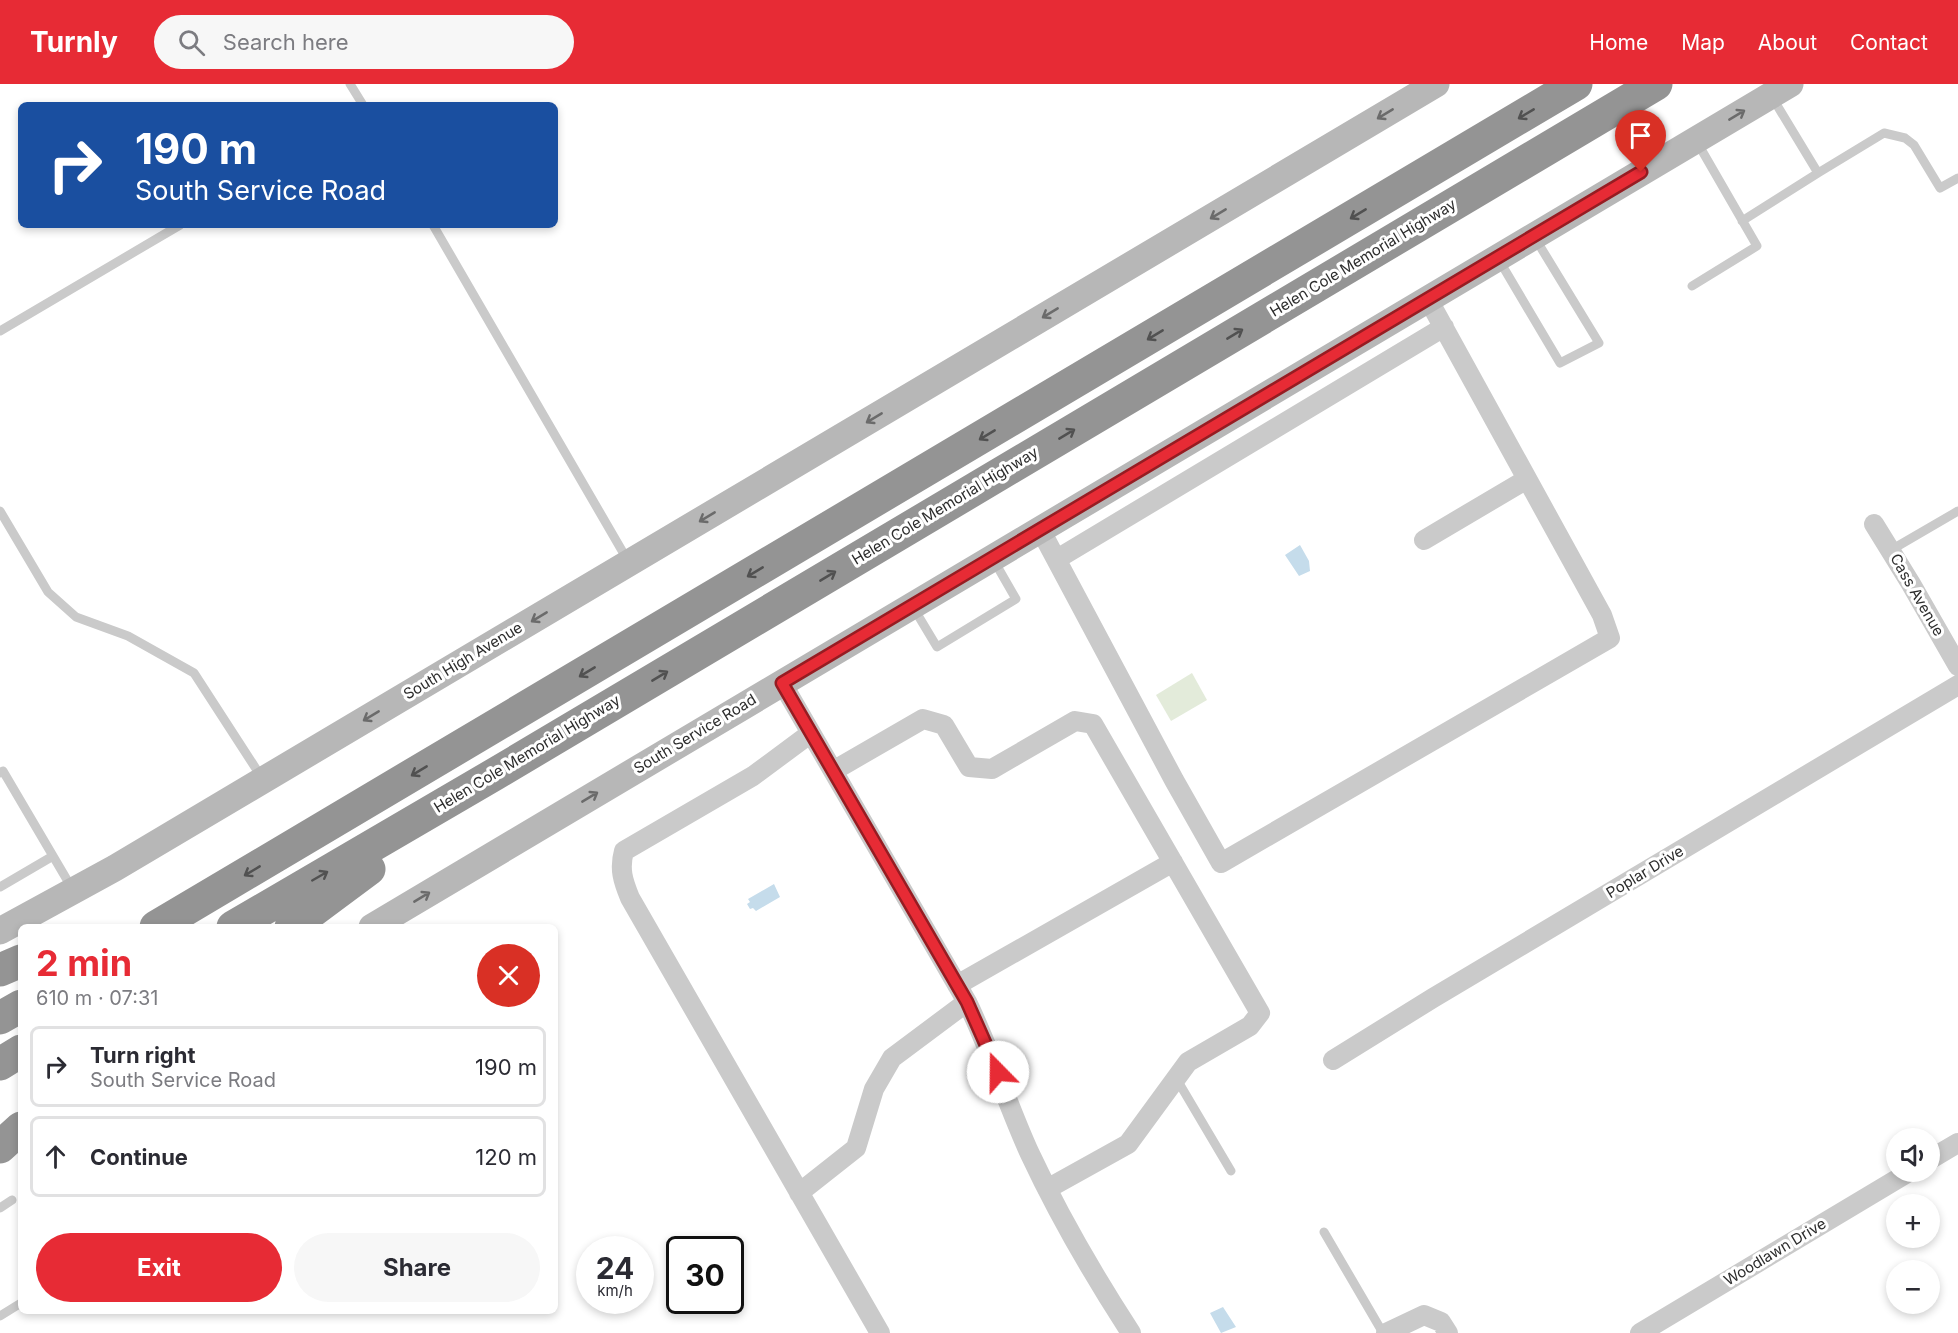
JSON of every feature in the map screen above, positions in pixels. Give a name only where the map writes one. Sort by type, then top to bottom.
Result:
[{"type":"highway","points":[[165,922],[1576,84]]},
{"type":"highway","name":"Helen Cole Memorial Highway","points":[[238,924],[495,774],[1656,84]]},
{"type":"highway","points":[[295,924],[495,774]]},
{"type":"highway","points":[[0,969],[18,962]]},
{"type":"highway","points":[[0,1018],[18,1008]]},
{"type":"highway","points":[[0,1064],[18,1053]]},
{"type":"highway","points":[[0,1147],[18,1131]]},
{"type":"main road","name":"South High Avenue","points":[[1,927],[73,891],[264,780],[1436,84]]},
{"type":"main road","name":"South Service Road","points":[[377,924],[1780,90]]},
{"type":"main road","points":[[0,1154],[18,1143]]},
{"type":"street","points":[[1029,535],[1057,559],[1174,780],[1221,863],[1610,638],[1602,615],[1428,299]]},
{"type":"street","points":[[1057,559],[1444,327]]},
{"type":"street","points":[[1424,540],[1527,479]]},
{"type":"street","name":"Cass Avenue","points":[[1874,524],[1958,666]]},
{"type":"street","points":[[782,683],[962,994],[982,1033],[1047,1190],[1131,1333]]},
{"type":"street","name":"Poplar Drive","points":[[1333,1060],[1958,685]]},
{"type":"street","points":[[833,771],[923,719],[944,726],[969,767],[992,769],[1075,721],[1093,724],[1260,1013],[1250,1026],[1188,1062],[1128,1144],[1047,1190]]},
{"type":"street","points":[[811,733],[753,776],[624,850],[621,862],[622,878],[630,898],[880,1333]]},
{"type":"street","points":[[799,1193],[856,1148],[874,1089],[892,1058],[962,994],[1173,862]]},
{"type":"street","points":[[1940,1154],[1958,1143]]},
{"type":"street","name":"Woodlawn Drive","points":[[1640,1333],[1893,1182]]},
{"type":"street","points":[[1384,1333],[1424,1315],[1441,1322],[1448,1333]]},
{"type":"lane","points":[[351,84],[361,102]]},
{"type":"lane","points":[[1780,90],[1818,173]]},
{"type":"lane","points":[[1742,221],[1884,133],[1905,138],[1914,145],[1940,188],[1958,178]]},
{"type":"lane","points":[[1692,286],[1757,246],[1695,140]]},
{"type":"lane","points":[[0,331],[175,228]]},
{"type":"lane","points":[[435,228],[629,563]]},
{"type":"lane","points":[[1498,258],[1560,363],[1599,343],[1534,236]]},
{"type":"lane","points":[[0,511],[48,592],[76,616],[128,636],[194,673],[264,780]]},
{"type":"lane","points":[[1891,550],[1958,511]]},
{"type":"lane","points":[[912,605],[937,646],[1016,599],[992,558]]},
{"type":"lane","points":[[0,773],[3,771],[73,891]]},
{"type":"lane","points":[[0,887],[53,856]]},
{"type":"lane","points":[[1176,1078],[1231,1171]]},
{"type":"lane","points":[[0,1208],[12,1200]]},
{"type":"lane","points":[[1324,1232],[1384,1333]]},
{"type":"lane","points":[[0,1316],[18,1305]]},
{"type":"green space","points":[[1192,673],[1207,700],[1171,721],[1156,695]]},
{"type":"water","points":[[1300,545],[1309,561],[1310,571],[1299,576],[1285,555]]},
{"type":"water","points":[[774,884],[780,897],[756,911],[753,908],[750,909],[747,904],[750,902],[748,899]]},
{"type":"water","points":[[1223,1307],[1236,1327],[1221,1333],[1210,1313]]},
{"type":"route","points":[[998,1072],[967,1002],[782,683],[1641,172]]}]
